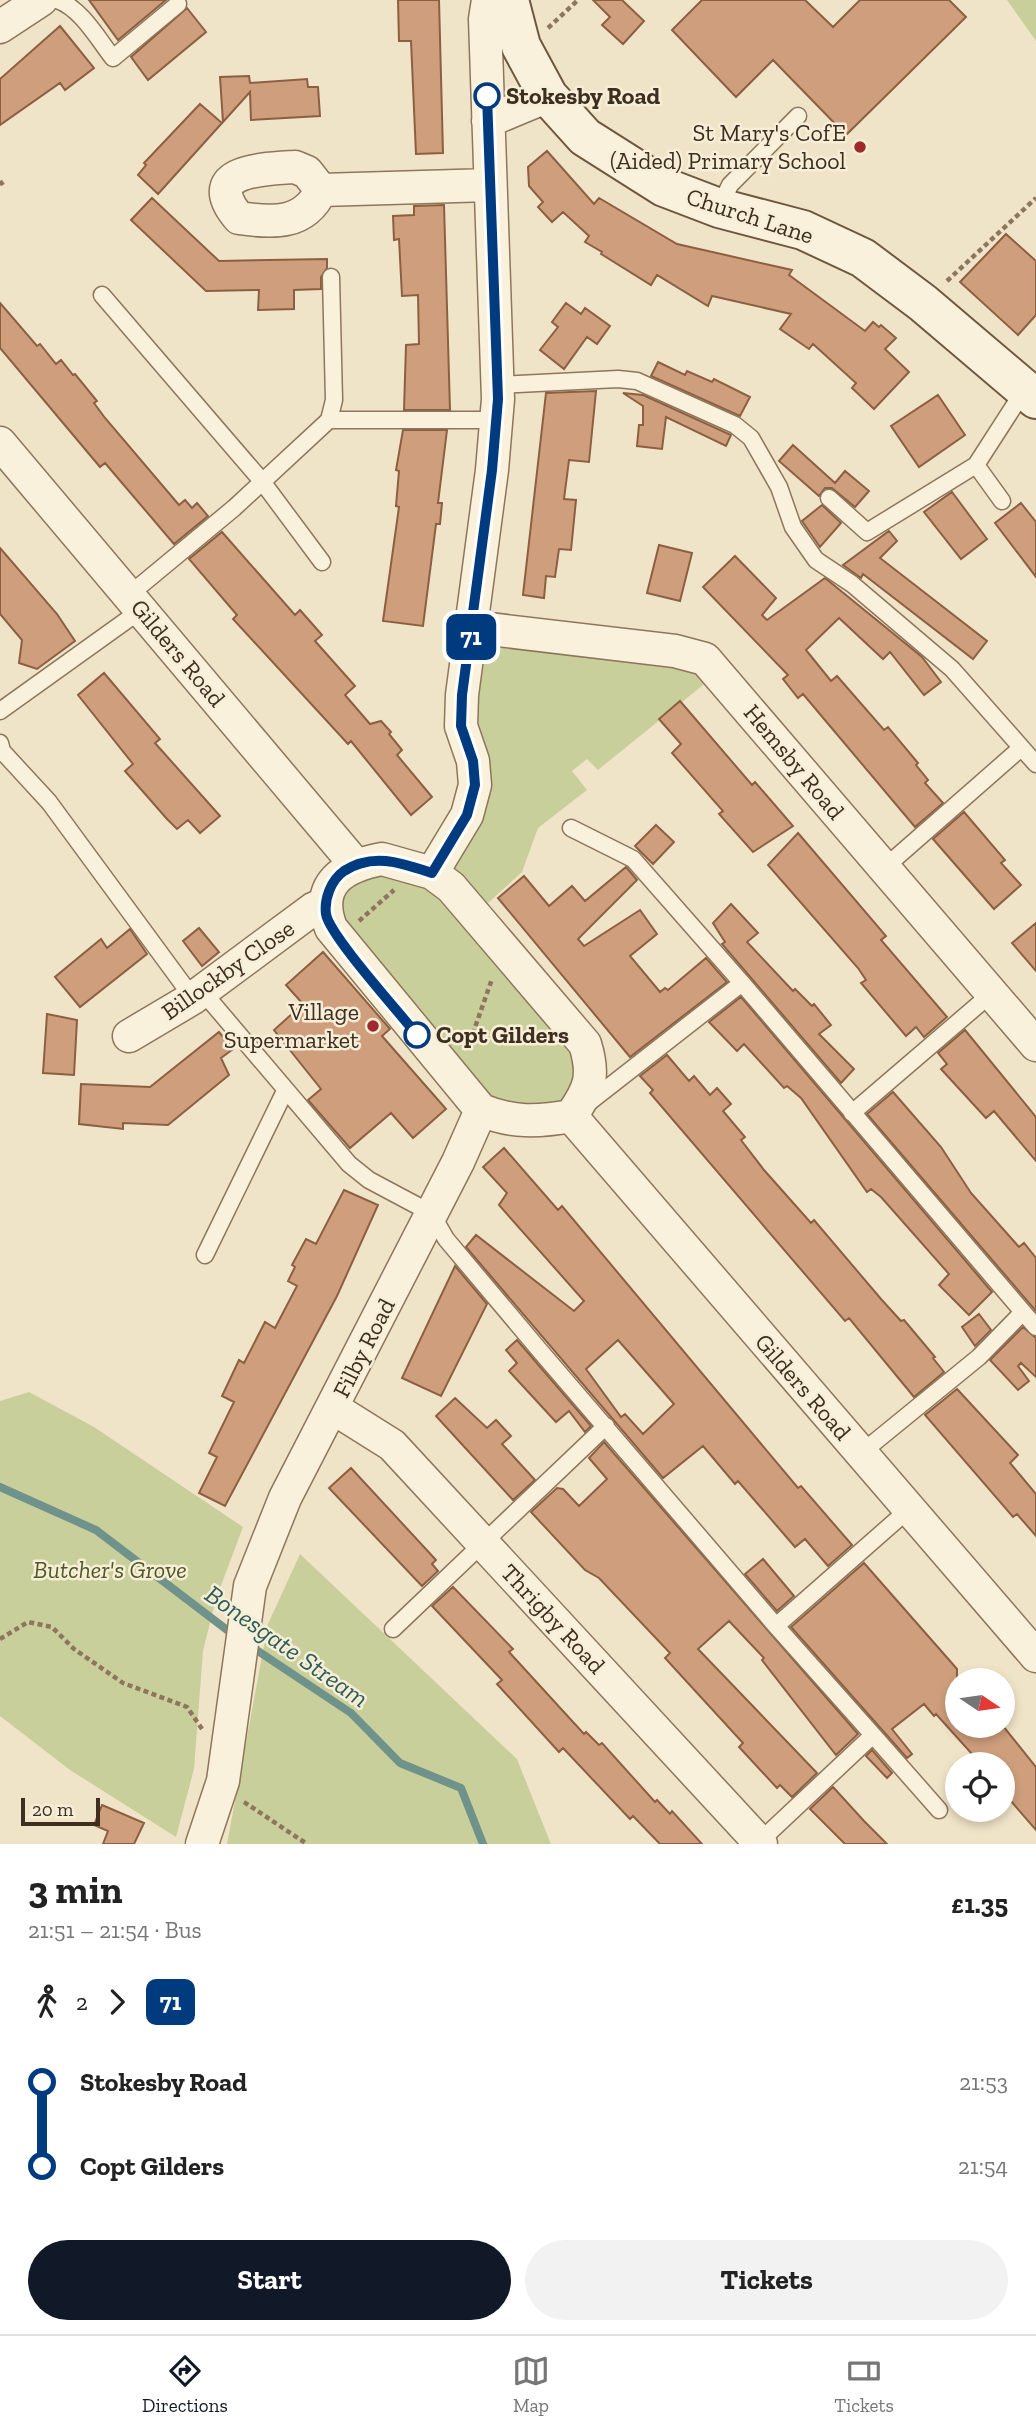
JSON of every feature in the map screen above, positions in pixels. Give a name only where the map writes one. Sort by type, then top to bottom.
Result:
[{"type":"street","points":[[0,27],[41,0]]},
{"type":"street","points":[[432,873],[467,815],[475,785],[473,761],[461,726],[462,695],[497,420],[498,385],[485,19],[488,0]]},
{"type":"street","name":"Church Lane","points":[[509,0],[521,46],[548,96],[585,137],[664,187],[719,208],[803,230],[863,258],[923,303],[1030,394]]},
{"type":"street","points":[[488,121],[548,96]]},
{"type":"street","points":[[321,190],[490,184]]},
{"type":"street","name":"Gilders Road","points":[[0,443],[355,864]]},
{"type":"street","name":"Hemsby Road","points":[[472,627],[675,651],[705,659],[1036,1045]]},
{"type":"street","points":[[382,859],[432,873],[451,887],[504,946],[585,1044],[592,1069],[585,1096],[571,1116],[540,1121],[506,1120],[481,1110],[455,1083],[331,928],[326,903],[330,889],[340,874],[355,864],[382,859]]},
{"type":"street","name":"Billockby Close","points":[[129,1037],[197,995],[313,909],[326,903]]},
{"type":"street","name":"Filby Road","points":[[202,1844],[223,1781],[250,1586],[285,1498],[333,1408],[481,1110]]},
{"type":"street","name":"Gilders Road","points":[[571,1116],[1036,1656]]},
{"type":"street","name":"Thrigby Road","points":[[333,1408],[391,1445],[759,1843]]},
{"type":"lane","points":[[57,0],[66,3],[78,14],[113,58],[178,4]]},
{"type":"lane","points":[[719,208],[730,185],[798,116]]},
{"type":"lane","points":[[0,711],[135,602],[261,480],[328,420],[334,400],[331,277]]},
{"type":"lane","points":[[102,295],[261,480],[322,562]]},
{"type":"lane","points":[[498,385],[618,379],[637,381],[736,425],[751,438],[766,459],[793,527],[816,560],[852,584],[952,668],[1036,764]]},
{"type":"lane","points":[[828,498],[867,532],[976,465],[1030,394]]},
{"type":"lane","points":[[328,420],[497,420]]},
{"type":"lane","points":[[976,465],[1002,501]]},
{"type":"lane","points":[[0,743],[2,751],[49,802],[197,995],[359,1174],[431,1213],[446,1239],[776,1626],[939,1810]]},
{"type":"lane","points":[[883,869],[1021,748]]},
{"type":"lane","points":[[571,828],[633,859],[1036,1327]]},
{"type":"lane","points":[[571,1116],[742,983]]},
{"type":"lane","points":[[852,1113],[992,993]]},
{"type":"lane","points":[[205,1255],[285,1091]]},
{"type":"lane","points":[[860,1454],[979,1357],[1023,1312]]},
{"type":"lane","points":[[393,1629],[481,1542],[606,1426]]},
{"type":"lane","points":[[776,1626],[908,1510]]},
{"type":"lane","points":[[759,1843],[873,1735]]},
{"type":"path","points":[[923,303],[1036,198]]},
{"type":"path","points":[[339,937],[392,893],[397,884],[398,862]]},
{"type":"path","points":[[455,1083],[504,946]]},
{"type":"path","points":[[0,1639],[28,1622],[52,1628],[74,1649],[123,1683],[187,1707],[208,1739],[223,1781],[241,1800],[307,1844]]},
{"type":"green space","points":[[1007,0],[1036,0],[1036,41]]},
{"type":"green space","points":[[472,627],[719,672],[598,770],[587,759],[572,771],[587,790],[538,828],[522,872],[476,914],[585,1044],[585,1096],[506,1120],[326,903],[340,874],[432,873],[467,815]]},
{"type":"green space","name":"Butcher's Grove","points":[[29,1392],[94,1427],[243,1527],[216,1599],[203,1651],[194,1769],[176,1837],[70,1770],[0,1716],[0,1401]]},
{"type":"green space","points":[[300,1554],[517,1759],[551,1844],[227,1844],[268,1624]]},
{"type":"building","points":[[89,0],[166,0],[118,40]]},
{"type":"building","points":[[398,0],[439,0],[443,153],[416,154],[411,41],[399,41]]},
{"type":"building","points":[[593,0],[622,0],[644,21],[623,44],[602,25],[610,17]]},
{"type":"building","points":[[702,0],[805,0],[833,27],[860,0],[949,0],[966,17],[846,135],[773,60],[736,97],[672,30]]},
{"type":"building","points":[[187,8],[206,32],[148,80],[131,57]]},
{"type":"building","points":[[60,26],[94,68],[65,90],[60,83],[0,125],[0,79]]},
{"type":"building","points":[[249,76],[250,83],[307,79],[308,87],[318,87],[320,116],[251,120],[250,92],[223,122],[220,77]]},
{"type":"building","points":[[200,104],[222,123],[158,194],[138,175],[146,165],[144,163]]},
{"type":"building","points":[[547,151],[594,204],[599,198],[677,244],[792,270],[789,275],[865,331],[873,322],[879,327],[881,325],[896,338],[885,349],[909,372],[874,409],[852,388],[856,383],[813,344],[809,349],[780,329],[791,314],[712,296],[708,306],[657,275],[651,285],[585,242],[589,236],[563,212],[552,222],[538,207],[543,202],[529,186],[528,167]]},
{"type":"building","points":[[152,198],[219,261],[327,259],[327,268],[321,277],[321,289],[294,290],[294,309],[258,310],[259,290],[206,291],[131,220]]},
{"type":"building","points":[[444,205],[450,410],[404,410],[406,345],[419,344],[418,295],[402,296],[399,239],[394,240],[393,216],[414,215],[414,206]]},
{"type":"building","points":[[1006,234],[1036,261],[1036,315],[1018,335],[960,282]]},
{"type":"building","points":[[0,303],[56,364],[61,360],[73,375],[75,374],[97,401],[94,403],[105,418],[179,505],[185,500],[192,508],[197,503],[208,516],[174,544],[105,463],[100,467],[0,348]]},
{"type":"building","points":[[566,303],[581,314],[585,308],[610,326],[597,344],[587,337],[564,369],[540,350],[558,327],[552,322]]},
{"type":"building","points":[[658,362],[685,375],[687,371],[712,382],[714,379],[750,397],[740,416],[651,376]]},
{"type":"building","points":[[596,391],[589,462],[569,460],[564,499],[576,500],[571,550],[559,549],[555,577],[546,576],[544,598],[523,595],[546,393]]},
{"type":"building","points":[[623,393],[643,395],[731,435],[726,446],[666,417],[662,449],[637,446],[639,425],[643,425],[643,406]]},
{"type":"building","points":[[938,395],[965,435],[919,467],[891,426]]},
{"type":"building","points":[[403,430],[447,430],[438,503],[442,503],[440,524],[436,524],[423,626],[383,621],[399,507],[396,506],[399,471],[396,470]]},
{"type":"building","points":[[793,445],[835,483],[845,471],[869,491],[855,507],[832,488],[825,488],[819,496],[779,461]]},
{"type":"building","points":[[952,492],[987,539],[961,559],[924,512]]},
{"type":"building","points":[[1021,503],[1036,522],[1036,577],[995,523]]},
{"type":"building","points":[[822,505],[841,523],[820,547],[802,521]]},
{"type":"building","points":[[889,531],[897,541],[880,558],[987,641],[973,659],[863,574],[861,578],[843,565]]},
{"type":"building","points":[[222,532],[295,615],[300,610],[322,635],[315,641],[355,686],[345,695],[370,724],[381,721],[391,732],[389,734],[402,750],[397,755],[432,797],[411,815],[351,741],[348,744],[233,619],[237,615],[189,559]]},
{"type":"building","points":[[659,545],[692,553],[680,601],[647,593]]},
{"type":"building","points":[[0,548],[57,614],[75,641],[37,669],[19,663],[22,640],[0,614]]},
{"type":"building","points":[[735,556],[776,598],[762,615],[767,620],[825,578],[922,657],[941,682],[924,695],[890,652],[883,659],[839,618],[806,650],[831,681],[837,676],[884,730],[888,727],[918,763],[916,765],[928,780],[925,783],[943,803],[915,827],[803,694],[798,698],[783,679],[788,675],[703,587]]},
{"type":"building","points":[[104,673],[160,739],[155,743],[220,816],[200,833],[188,820],[177,829],[167,819],[125,771],[133,764],[78,695]]},
{"type":"building","points":[[680,701],[752,785],[755,782],[793,826],[753,852],[719,814],[723,811],[672,753],[681,744],[659,719]]},
{"type":"building","points":[[964,812],[1005,860],[1001,863],[1021,885],[994,909],[933,839]]},
{"type":"building","points":[[656,825],[674,842],[653,864],[635,846]]},
{"type":"building","points":[[798,833],[886,936],[881,940],[947,1017],[924,1037],[916,1027],[906,1036],[861,983],[866,980],[858,968],[768,865]]},
{"type":"building","points":[[626,867],[637,880],[578,939],[584,946],[640,910],[657,934],[630,956],[660,992],[665,988],[668,990],[706,958],[727,982],[630,1057],[498,898],[524,876],[549,906],[572,886],[585,901]]},
{"type":"building","points":[[731,904],[758,933],[747,942],[793,991],[795,989],[812,1006],[814,1004],[831,1025],[819,1034],[854,1069],[841,1083],[722,944],[725,942],[713,923]]},
{"type":"building","points":[[1036,923],[1036,971],[1012,943]]},
{"type":"building","points":[[199,928],[219,952],[202,966],[183,941]]},
{"type":"building","points":[[130,929],[147,954],[80,1007],[55,977],[101,939],[107,948]]},
{"type":"building","points":[[323,952],[390,1029],[382,1036],[446,1109],[413,1138],[391,1113],[350,1148],[308,1100],[321,1089],[274,1030],[303,1004],[286,985]]},
{"type":"building","points":[[741,997],[992,1292],[969,1315],[939,1285],[949,1274],[881,1197],[871,1189],[867,1192],[801,1098],[787,1086],[784,1088],[744,1044],[737,1051],[709,1022]]},
{"type":"building","points":[[47,1014],[77,1020],[74,1075],[43,1073]]},
{"type":"building","points":[[965,1030],[1036,1117],[1036,1161],[994,1111],[986,1118],[941,1069],[947,1064],[938,1053]]},
{"type":"building","points":[[219,1032],[233,1049],[221,1058],[229,1075],[168,1125],[123,1123],[123,1129],[79,1124],[81,1084],[150,1087]]},
{"type":"building","points":[[667,1055],[689,1081],[694,1076],[710,1095],[717,1088],[731,1104],[723,1111],[745,1137],[741,1140],[764,1170],[811,1223],[814,1220],[935,1357],[933,1358],[944,1372],[914,1397],[849,1318],[845,1321],[650,1093],[653,1090],[640,1076]]},
{"type":"building","points":[[893,1092],[941,1147],[971,1193],[1019,1247],[1024,1243],[1036,1258],[1036,1311],[867,1114]]},
{"type":"building","points":[[504,1148],[558,1210],[562,1206],[798,1488],[801,1486],[852,1545],[828,1566],[805,1539],[795,1547],[738,1481],[735,1484],[703,1446],[663,1478],[466,1247],[476,1235],[574,1311],[584,1301],[499,1205],[507,1193],[483,1167]],"holes":[[[618,1340],[674,1404],[643,1434],[625,1414],[621,1417],[586,1369]]]},
{"type":"building","points":[[344,1190],[378,1205],[337,1296],[225,1506],[199,1493],[217,1457],[209,1453],[234,1402],[222,1396],[239,1360],[244,1363],[265,1322],[275,1328],[297,1286],[288,1281],[295,1267],[292,1265],[306,1239],[316,1244]]},
{"type":"building","points":[[455,1266],[487,1304],[441,1396],[402,1378]]},
{"type":"building","points":[[979,1314],[991,1330],[975,1346],[962,1327]]},
{"type":"building","points":[[1023,1327],[1036,1338],[1036,1377],[1021,1363],[1018,1366],[1029,1381],[1018,1390],[990,1360]]},
{"type":"building","points":[[517,1340],[591,1426],[585,1432],[569,1411],[556,1422],[509,1371],[517,1363],[506,1350]]},
{"type":"building","points":[[957,1389],[1018,1455],[1010,1463],[1036,1494],[1036,1536],[1017,1514],[1013,1517],[925,1415]]},
{"type":"building","points":[[455,1398],[487,1428],[496,1420],[511,1436],[502,1444],[535,1480],[513,1500],[436,1416]]},
{"type":"building","points":[[604,1442],[858,1734],[836,1755],[762,1660],[764,1658],[729,1621],[698,1649],[817,1773],[792,1797],[780,1785],[777,1788],[739,1747],[743,1743],[665,1658],[670,1653],[599,1578],[585,1570],[531,1512],[557,1488],[563,1489],[579,1506],[607,1479],[589,1458]]},
{"type":"building","points":[[351,1468],[436,1560],[432,1564],[438,1571],[422,1586],[329,1488]]},
{"type":"building","points":[[763,1559],[794,1596],[777,1611],[745,1574]]},
{"type":"building","points":[[864,1563],[956,1668],[945,1668],[945,1724],[924,1704],[892,1729],[912,1754],[907,1758],[791,1627]]},
{"type":"building","points":[[453,1587],[513,1649],[509,1652],[584,1734],[586,1732],[599,1745],[602,1743],[655,1802],[657,1800],[670,1814],[672,1811],[702,1844],[660,1844],[633,1816],[630,1819],[563,1748],[559,1752],[497,1684],[502,1680],[432,1606]]},
{"type":"building","points":[[958,1738],[1013,1738],[1036,1767],[1036,1830],[1015,1806],[1015,1752],[970,1752]]},
{"type":"building","points":[[872,1750],[892,1773],[887,1778],[866,1756]]},
{"type":"building","points":[[833,1787],[887,1844],[845,1844],[810,1809]]},
{"type":"building","points":[[102,1805],[144,1823],[134,1844],[103,1844],[108,1831],[94,1825]]},
{"type":"waterway","name":"Bonesgate Stream","points":[[0,1487],[96,1530],[235,1636]]},
{"type":"waterway","name":"Bonesgate Stream","points":[[249,1645],[351,1713],[400,1763],[461,1788],[483,1844]]},
{"type":"bus line","name":"71","points":[[417,1035],[331,928],[326,915],[326,903],[330,889],[340,874],[355,864],[382,859],[432,873],[467,815],[475,785],[473,761],[461,726],[462,695],[492,470],[498,399],[487,96]]},
{"type":"place","name":"Stokesby Road","points":[[487,96]]},
{"type":"place","name":"St Mary's CofE (Aided) Primary School","points":[[860,147]]},
{"type":"place","name":"Village Supermarket","points":[[373,1026]]},
{"type":"place","name":"Copt Gilders","points":[[417,1035]]}]
